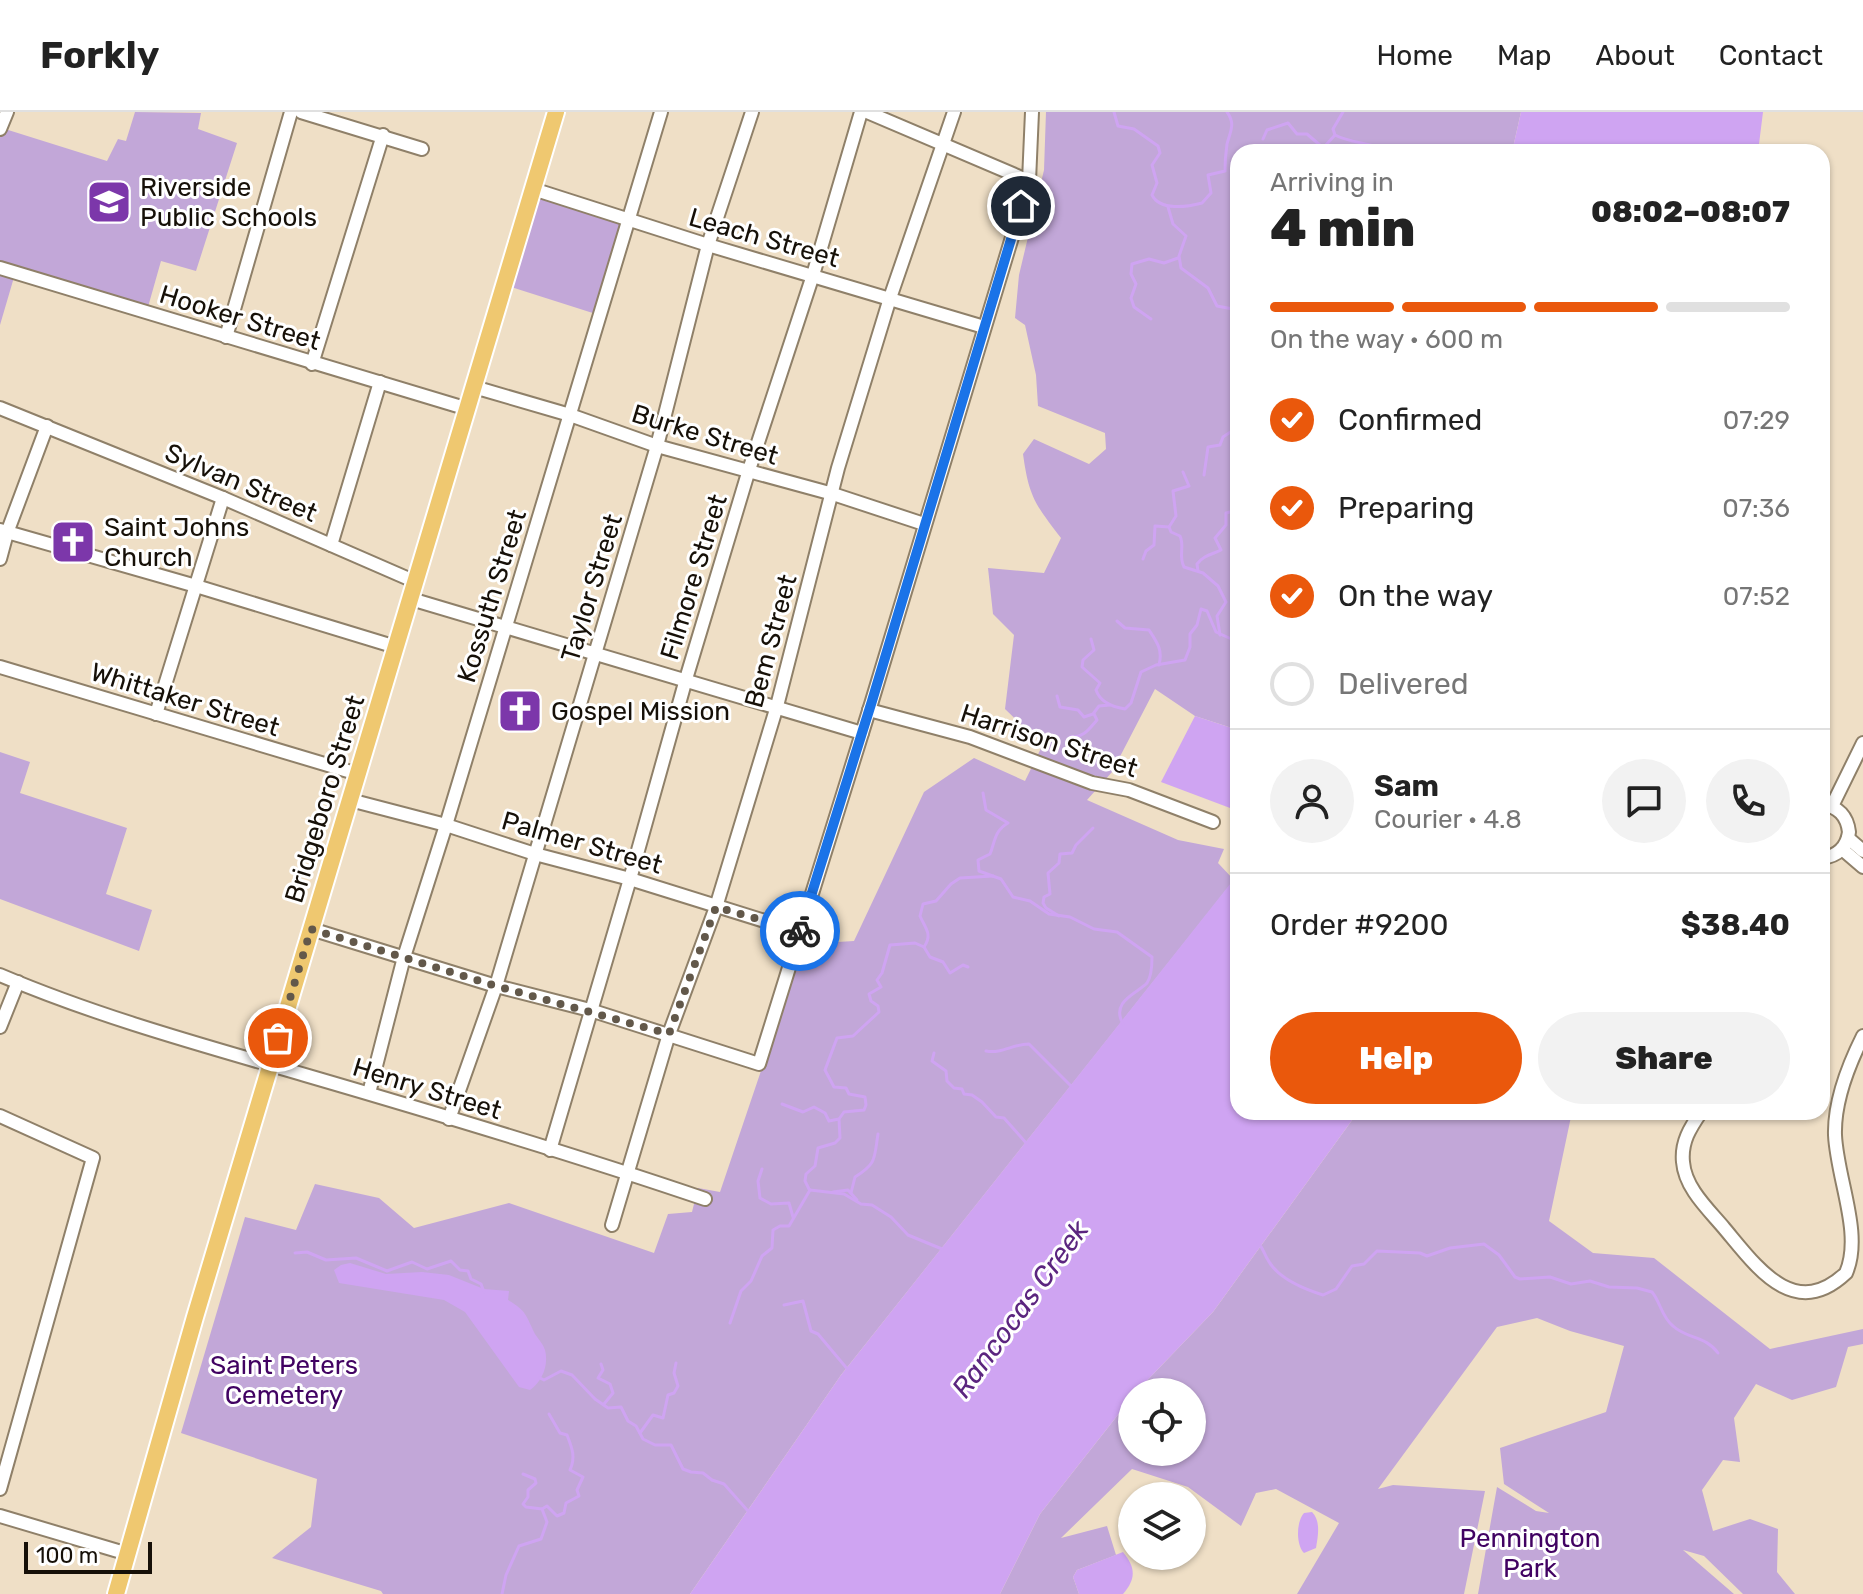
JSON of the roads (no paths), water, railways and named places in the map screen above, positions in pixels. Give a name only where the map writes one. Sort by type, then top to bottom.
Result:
[{"type":"main road","name":"Bridgeboro Street","points":[[116,1594],[270,1065],[556,112]]},
{"type":"street","points":[[0,129],[7,112]]},
{"type":"street","points":[[226,337],[291,112]]},
{"type":"street","name":"Kossuth Street","points":[[369,1093],[404,957],[661,112]]},
{"type":"street","name":"Taylor Street","points":[[449,1119],[496,986],[657,446],[708,245],[752,112]]},
{"type":"street","points":[[864,112],[1029,181]]},
{"type":"street","name":"Filmore Street","points":[[550,1150],[748,473],[864,112]]},
{"type":"street","name":"Bem Street","points":[[612,1225],[669,1034],[716,907],[777,706],[838,468],[890,298],[954,112]]},
{"type":"street","points":[[311,929],[496,986],[590,1010],[759,1064],[1029,181],[1032,112]]},
{"type":"street","points":[[308,113],[422,149]]},
{"type":"street","points":[[312,364],[383,135]]},
{"type":"street","name":"Leach Street","points":[[533,189],[984,327]]},
{"type":"street","name":"Hooker Street","points":[[0,268],[468,409]]},
{"type":"street","points":[[331,545],[380,382]]},
{"type":"street","name":"Burke Street","points":[[474,387],[570,415],[657,446],[833,494],[924,524]]},
{"type":"street","name":"Sylvan Street","points":[[0,408],[223,498],[416,582]]},
{"type":"street","points":[[0,559],[3,532],[47,426]]},
{"type":"street","points":[[156,714],[223,498]]},
{"type":"street","points":[[3,532],[396,647]]},
{"type":"street","points":[[411,599],[862,733]]},
{"type":"street","name":"Whittaker Street","points":[[0,667],[358,774]]},
{"type":"street","name":"Harrison Street","points":[[869,710],[970,737],[1092,783],[1129,790],[1213,822]]},
{"type":"street","points":[[1830,800],[1863,743]]},
{"type":"street","name":"Palmer Street","points":[[350,800],[446,825],[800,932]]},
{"type":"street","points":[[1830,806],[1839,810],[1847,821],[1845,844],[1863,867]]},
{"type":"street","points":[[1845,844],[1863,851]]},
{"type":"street","points":[[1830,857],[1845,844]]},
{"type":"street","name":"Henry Street","points":[[0,975],[92,1012],[369,1093],[705,1199]]},
{"type":"street","points":[[0,1027],[18,982]]},
{"type":"street","points":[[1697,1120],[1683,1145],[1683,1164],[1688,1182],[1697,1196],[1774,1284],[1797,1291],[1829,1286],[1847,1272],[1857,1257],[1862,1239],[1860,1215],[1842,1167],[1835,1136],[1838,1100],[1863,1036]]},
{"type":"street","points":[[0,1116],[93,1158],[0,1489]]},
{"type":"street","points":[[0,1516],[128,1554]]},
{"type":"water","points":[[1521,112],[1763,112],[1759,144],[1514,144]]},
{"type":"water","points":[[1195,716],[1230,727],[1230,808],[1161,782]]},
{"type":"water","name":"Rancocas Creek","points":[[1230,884],[1230,1120],[1352,1120],[1213,1312],[1149,1378],[1118,1378],[1118,1415],[1040,1514],[1000,1594],[690,1594],[841,1375]]},
{"type":"water","points":[[350,1263],[386,1274],[422,1272],[449,1275],[484,1289],[509,1291],[508,1300],[525,1314],[545,1350],[546,1361],[541,1378],[530,1390],[519,1387],[465,1312],[444,1300],[339,1283],[334,1270]]},
{"type":"water","points":[[1312,1512],[1318,1524],[1316,1548],[1304,1553],[1298,1539],[1298,1528],[1304,1513]]},
{"type":"water","points":[[1118,1554],[1118,1570],[1132,1570],[1133,1573],[1123,1594],[1079,1594],[1073,1577],[1077,1570]]},
{"type":"waterway","points":[[1114,112],[1118,126],[1134,129],[1158,146],[1160,153],[1152,165],[1157,183],[1152,195],[1167,206],[1202,203],[1211,193],[1208,175],[1225,171],[1232,124],[1227,112]]},
{"type":"waterway","points":[[1327,144],[1335,135],[1333,129],[1343,112]]},
{"type":"waterway","points":[[1263,139],[1267,130],[1288,123],[1297,134],[1307,134],[1319,144]]},
{"type":"waterway","points":[[1335,135],[1367,144]]},
{"type":"waterway","points":[[1168,207],[1173,224],[1186,236],[1179,256],[1181,268],[1208,288],[1217,306],[1230,308]]},
{"type":"waterway","points":[[1151,319],[1134,307],[1131,298],[1136,284],[1131,274],[1132,264],[1149,259],[1164,263],[1178,258]]},
{"type":"waterway","points":[[1204,475],[1208,447],[1220,445],[1223,437],[1230,432]]},
{"type":"waterway","points":[[1169,527],[1176,516],[1173,491],[1189,486],[1183,472]]},
{"type":"waterway","points":[[1198,571],[1200,561],[1221,550],[1215,538],[1226,525],[1226,513],[1230,512]]},
{"type":"waterway","points":[[1143,559],[1146,551],[1154,545],[1155,526],[1169,527],[1171,532],[1180,536],[1184,567],[1203,573],[1218,586],[1226,602],[1217,616],[1220,635]]},
{"type":"waterway","points":[[1091,639],[1094,650],[1083,660],[1082,667],[1100,683],[1096,690],[1104,701],[1125,709],[1131,703],[1141,672],[1156,665],[1185,660],[1190,647],[1190,634],[1197,625],[1201,609],[1207,611],[1216,632],[1230,638]]},
{"type":"waterway","points":[[1117,621],[1125,628],[1149,630],[1160,650],[1159,665]]},
{"type":"waterway","points":[[1057,696],[1060,707],[1078,710],[1084,717],[1093,714],[1099,706],[1110,705]]},
{"type":"waterway","points":[[1070,737],[1079,736],[1089,729],[1097,720],[1094,714]]},
{"type":"waterway","points":[[983,793],[986,810],[1008,823],[997,833],[990,854],[978,860],[979,871],[1001,879],[1013,897],[1030,901],[1049,914],[1070,917],[1094,929],[1117,932],[1152,957],[1147,983],[1120,1009],[1123,1024]]},
{"type":"waterway","points":[[1059,916],[1043,903],[1044,897],[1050,894],[1048,873],[1059,863],[1060,854],[1072,853],[1093,828]]},
{"type":"waterway","points":[[924,947],[928,935],[920,916],[923,904],[936,901],[960,878],[993,876]]},
{"type":"waterway","points":[[782,1104],[803,1112],[814,1107],[825,1113],[829,1121],[839,1119],[844,1112],[864,1110],[865,1097],[849,1094],[846,1088],[834,1087],[825,1070],[837,1038],[853,1036],[879,1012],[869,994],[881,987],[877,980],[890,945],[915,943],[924,947],[930,957],[943,962],[950,973],[963,965],[968,967]]},
{"type":"waterway","points":[[986,1051],[1029,1044],[1071,1086]]},
{"type":"waterway","points":[[934,1053],[932,1061],[946,1071],[947,1081],[954,1088],[962,1089],[964,1094],[982,1102],[996,1117],[1004,1118],[1027,1144]]},
{"type":"waterway","points":[[809,1189],[806,1174],[815,1166],[818,1148],[835,1143],[840,1138],[839,1119]]},
{"type":"waterway","points":[[851,1193],[855,1177],[873,1160],[878,1134]]},
{"type":"waterway","points":[[762,1169],[758,1181],[760,1198],[771,1204],[789,1203],[793,1217]]},
{"type":"waterway","points":[[810,1190],[844,1194],[861,1204],[872,1205],[891,1217],[908,1235],[942,1249]]},
{"type":"waterway","points":[[730,1323],[741,1291],[751,1281],[762,1256],[772,1248],[773,1230],[789,1226],[810,1190]]},
{"type":"waterway","points":[[833,1192],[848,1190],[857,1200]]},
{"type":"waterway","points":[[1258,1243],[1278,1273],[1323,1295],[1336,1289],[1352,1266],[1364,1264],[1377,1251],[1427,1256],[1450,1248],[1484,1244],[1499,1255],[1515,1277],[1520,1279],[1550,1277],[1571,1284],[1590,1281],[1609,1287],[1652,1292],[1673,1326],[1708,1343],[1718,1353]]},
{"type":"waterway","points":[[295,1253],[307,1252],[326,1260],[356,1258],[387,1271],[412,1262],[427,1269],[451,1261],[460,1270],[468,1271],[471,1279],[481,1284],[484,1292]]},
{"type":"waterway","points":[[784,1305],[803,1301],[811,1331],[818,1334],[849,1371]]},
{"type":"waterway","points":[[640,1433],[653,1415],[663,1418],[668,1395],[674,1393],[678,1386],[674,1373],[676,1363]]},
{"type":"waterway","points":[[601,1364],[603,1370],[598,1378],[610,1384],[613,1393],[604,1404]]},
{"type":"waterway","points":[[540,1378],[544,1380],[561,1371],[572,1375],[608,1408],[621,1407],[643,1439],[655,1445],[671,1445],[683,1469],[703,1473],[724,1484],[748,1511]]},
{"type":"waterway","points":[[523,1474],[535,1479],[536,1483],[528,1490],[523,1504],[526,1507],[542,1509],[547,1506],[557,1516],[564,1513],[566,1503],[579,1496],[577,1490],[583,1477],[570,1470],[572,1448],[567,1435],[560,1433],[549,1414]]},
{"type":"waterway","points":[[502,1594],[506,1575],[519,1546],[541,1539],[547,1522],[542,1509]]},
{"type":"place","name":"Riverside Public Schools","points":[[109,202]]},
{"type":"place","name":"Saint Johns Church","points":[[73,542]]},
{"type":"place","name":"Gospel Mission","points":[[520,711]]},
{"type":"park label","name":"Saint Peters Cemetery","points":[[284,1380]]},
{"type":"park label","name":"Pennington Park","points":[[1530,1553]]}]
